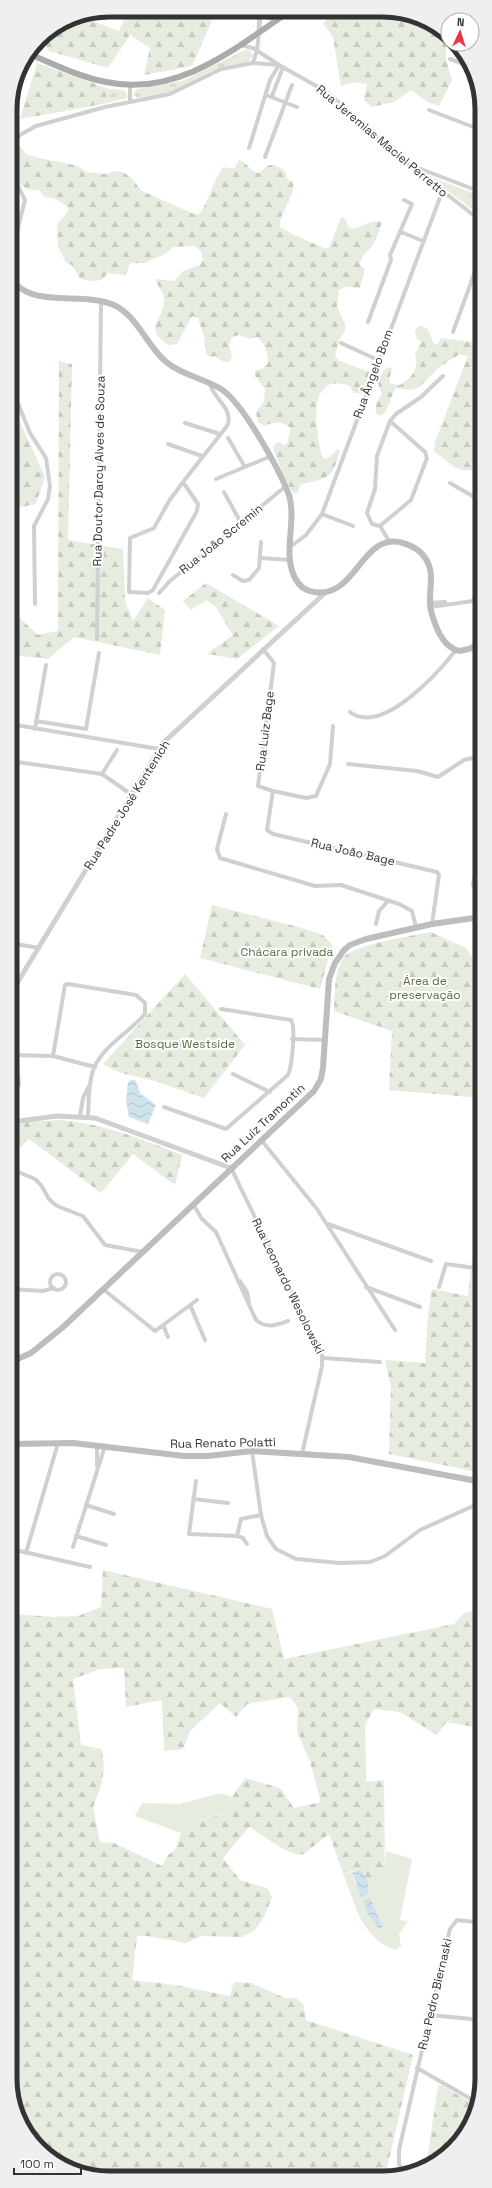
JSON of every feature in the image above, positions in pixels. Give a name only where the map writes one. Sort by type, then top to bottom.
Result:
[{"type":"main road","points":[[269,17],[281,17]]},
{"type":"main road","points":[[34,56],[90,78],[130,85],[152,84],[183,76],[205,67],[281,17]]},
{"type":"main road","points":[[17,285],[25,292],[35,295],[101,302],[114,305],[125,313],[156,352],[171,366],[227,393],[236,402],[286,486],[292,506],[290,560],[292,571],[300,585],[309,590],[326,592],[348,580],[368,553],[376,546],[387,542],[401,542],[413,547],[427,560],[431,571],[430,605],[436,626],[442,638],[448,645],[456,650],[465,650],[475,646]]},
{"type":"main road","name":"Rua Luiz Tramontin","points":[[17,1359],[47,1342],[231,1168],[262,1141],[309,1096],[319,1084],[323,1068],[329,979],[339,956],[357,942],[416,927],[475,918]]},
{"type":"main road","name":"Rua Renato Polatti","points":[[17,1444],[58,1443],[97,1445],[184,1456],[252,1451],[302,1454],[372,1460],[475,1481]]},
{"type":"street","points":[[253,63],[257,50],[260,17]]},
{"type":"street","points":[[240,45],[257,50],[281,66]]},
{"type":"street","points":[[450,59],[464,64]]},
{"type":"street","name":"Rua Jeremias Maciel Perretto","points":[[17,138],[36,126],[130,102],[170,94],[213,72],[253,63],[281,66],[327,92],[408,164],[475,217]]},
{"type":"street","points":[[249,148],[270,80],[281,66]]},
{"type":"street","points":[[272,96],[281,66]]},
{"type":"street","points":[[130,85],[130,102]]},
{"type":"street","points":[[265,157],[292,85]]},
{"type":"street","points":[[266,95],[272,96],[297,107]]},
{"type":"street","points":[[429,110],[475,128]]},
{"type":"street","points":[[408,164],[475,190]]},
{"type":"street","points":[[17,184],[25,200],[17,232]]},
{"type":"street","name":"Rua Ângelo Bom","points":[[290,547],[306,535],[322,514],[378,360],[442,192]]},
{"type":"street","points":[[368,322],[391,260],[390,255],[412,204],[404,200]]},
{"type":"street","points":[[401,232],[423,241]]},
{"type":"street","points":[[453,332],[475,272]]},
{"type":"street","name":"Rua Doutor Darcy Alves de Souza","points":[[97,640],[101,302]]},
{"type":"street","points":[[342,343],[378,360]]},
{"type":"street","points":[[387,542],[383,530],[380,526],[372,524],[367,511],[375,489],[377,456],[390,421],[396,414],[421,398],[442,376]]},
{"type":"street","points":[[183,482],[198,504],[197,511],[152,590],[148,593],[129,592],[130,538],[154,528],[169,501],[202,456],[229,423],[229,413],[213,392],[210,384]]},
{"type":"street","points":[[17,401],[30,433],[46,458],[49,473],[48,499],[36,521],[34,532],[35,604]]},
{"type":"street","points":[[380,526],[411,500],[427,458],[425,452],[390,421]]},
{"type":"street","points":[[185,423],[220,434]]},
{"type":"street","points":[[228,438],[245,467]]},
{"type":"street","points":[[168,444],[202,456]]},
{"type":"street","points":[[216,479],[269,457]]},
{"type":"street","points":[[450,483],[475,498]]},
{"type":"street","name":"Rua João Scremin","points":[[159,593],[170,581],[286,486]]},
{"type":"street","points":[[224,492],[241,523]]},
{"type":"street","points":[[322,514],[353,526]]},
{"type":"street","points":[[233,575],[243,581],[249,580],[259,568],[261,558],[261,542]]},
{"type":"street","points":[[261,558],[290,560]]},
{"type":"street","name":"Rua Padre José Kentenich","points":[[18,982],[132,796],[159,749],[173,732],[326,592]]},
{"type":"street","points":[[430,605],[473,601],[475,596]]},
{"type":"street","name":"Rua Luiz Bage","points":[[263,649],[273,661],[274,665],[258,786],[273,791]]},
{"type":"street","points":[[350,712],[362,718],[378,716],[401,703],[421,687],[427,678],[433,676],[456,650]]},
{"type":"street","points":[[36,721],[86,729],[99,653]]},
{"type":"street","points":[[35,729],[46,665]]},
{"type":"street","points":[[58,733],[60,724]]},
{"type":"street","points":[[17,725],[159,749]]},
{"type":"street","points":[[66,734],[67,726]]},
{"type":"street","points":[[273,791],[308,799],[316,796],[330,764],[332,726]]},
{"type":"street","points":[[102,774],[117,750]]},
{"type":"street","points":[[348,764],[438,776],[464,760],[475,757]]},
{"type":"street","points":[[17,762],[102,774],[132,796]]},
{"type":"street","name":"Rua João Bage","points":[[273,791],[267,830],[273,834],[439,873],[432,924]]},
{"type":"street","points":[[226,814],[217,849],[220,858],[315,886],[341,885],[388,900],[405,906],[412,911],[416,927]]},
{"type":"street","points":[[473,885],[475,872]]},
{"type":"street","points":[[376,924],[379,912],[388,900]]},
{"type":"street","points":[[17,945],[39,948]]},
{"type":"street","points":[[53,1056],[65,985],[68,984],[129,993],[141,998],[145,1003],[145,1014],[107,1050],[95,1067],[91,1082],[88,1117]]},
{"type":"street","points":[[164,1107],[226,1129],[286,1078],[290,1071],[293,1024],[289,1019],[221,1009]]},
{"type":"street","points":[[292,1039],[324,1040]]},
{"type":"street","points":[[17,1055],[53,1056],[95,1067]]},
{"type":"street","points":[[233,1074],[270,1092]]},
{"type":"street","points":[[17,1079],[18,1085]]},
{"type":"street","points":[[80,1116],[83,1098],[91,1082]]},
{"type":"street","points":[[17,1121],[45,1116],[88,1117],[116,1124],[231,1168]]},
{"type":"street","points":[[262,1141],[302,1189],[328,1224],[366,1287],[395,1330]]},
{"type":"street","name":"Rua Leonardo Wesolowski","points":[[231,1168],[323,1358],[302,1454]]},
{"type":"street","points":[[17,1172],[35,1179],[57,1206],[83,1216],[105,1245],[143,1252]]},
{"type":"street","points":[[193,1204],[202,1219],[214,1229],[256,1320],[271,1326],[288,1321]]},
{"type":"street","points":[[328,1224],[430,1260]]},
{"type":"street","points":[[438,1287],[446,1264],[475,1268]]},
{"type":"street","points":[[366,1287],[420,1307]]},
{"type":"street","points":[[17,1289],[43,1291],[54,1288]]},
{"type":"street","points":[[103,1289],[155,1331],[198,1300]]},
{"type":"street","points":[[190,1305],[205,1340]]},
{"type":"street","points":[[162,1325],[168,1336]]},
{"type":"street","points":[[323,1358],[380,1362]]},
{"type":"street","points":[[26,1553],[58,1443]]},
{"type":"street","points":[[97,1445],[97,1467]]},
{"type":"street","points":[[73,1547],[97,1467],[105,1446]]},
{"type":"street","points":[[252,1451],[261,1515],[265,1531],[271,1543],[288,1556],[311,1562],[362,1563],[379,1559],[420,1530],[475,1505]]},
{"type":"street","points":[[196,1481],[189,1534],[237,1536],[243,1538],[246,1544]]},
{"type":"street","points":[[193,1499],[228,1503]]},
{"type":"street","points":[[86,1505],[114,1514]]},
{"type":"street","points":[[237,1536],[241,1519],[261,1515]]},
{"type":"street","points":[[76,1536],[106,1545]]},
{"type":"street","points":[[17,1551],[90,1567]]},
{"type":"street","name":"Rua Pedro Biernaski","points":[[401,2169],[399,2164],[399,2150],[450,1929],[455,1921],[461,1920],[475,1922]]},
{"type":"street","points":[[430,2015],[475,2019]]},
{"type":"street","points":[[417,2068],[473,2099]]},
{"type":"green space","points":[[126,17],[213,17],[192,66],[144,75],[150,48],[130,35],[108,68],[49,51],[45,43],[63,29],[88,19],[119,31]]},
{"type":"green space","points":[[331,17],[383,17],[407,20],[429,29],[440,37],[440,52],[446,52],[446,60],[452,80],[439,106],[428,102],[411,90],[394,102],[371,107],[364,100],[367,84],[355,82],[341,86],[333,37],[323,23]]},
{"type":"green space","points":[[247,49],[251,51],[253,56],[247,63],[228,65],[211,71],[171,92],[138,98],[133,94],[137,89],[182,81]]},
{"type":"green space","points":[[37,63],[109,89],[103,104],[20,119]]},
{"type":"green space","points":[[109,89],[124,90],[127,94],[127,98],[103,104]]},
{"type":"green space","points":[[17,144],[26,154],[78,166],[86,172],[105,174],[114,171],[123,172],[131,178],[142,191],[194,214],[200,214],[223,167],[234,169],[239,160],[245,163],[253,171],[259,173],[269,165],[275,165],[285,171],[287,179],[293,182],[293,188],[292,194],[280,221],[280,227],[326,249],[329,248],[341,218],[344,217],[349,227],[354,229],[371,222],[382,221],[375,241],[361,261],[360,265],[365,269],[360,288],[345,287],[339,290],[337,306],[345,324],[345,331],[339,340],[335,357],[340,361],[369,372],[366,385],[360,393],[354,393],[349,385],[332,384],[327,386],[321,392],[318,400],[316,420],[322,457],[327,459],[337,450],[340,450],[332,472],[328,476],[318,481],[301,484],[298,492],[294,494],[288,484],[273,446],[278,442],[284,445],[287,444],[291,428],[278,422],[264,426],[258,422],[256,413],[264,401],[265,389],[255,376],[255,371],[263,368],[268,363],[266,348],[257,337],[251,339],[238,335],[232,337],[229,345],[232,356],[230,362],[222,361],[215,356],[211,357],[206,354],[204,336],[198,318],[192,316],[177,344],[168,345],[156,333],[156,323],[163,307],[164,299],[156,279],[174,281],[183,271],[200,265],[203,259],[201,252],[195,246],[173,247],[164,255],[146,263],[129,264],[128,271],[124,275],[108,273],[102,280],[91,281],[80,279],[73,266],[66,262],[58,246],[57,225],[68,211],[68,207],[56,199],[44,196],[39,190],[26,189],[19,183],[17,176]]},
{"type":"green space","points":[[428,176],[475,194],[475,211]]},
{"type":"green space","points":[[419,326],[427,328],[434,344],[438,344],[441,338],[473,342],[475,340],[475,470],[463,470],[454,467],[434,451],[435,442],[468,356],[459,354],[438,368],[415,389],[395,389],[385,413],[379,416],[376,413],[376,403],[382,394],[378,383],[384,370],[389,367],[392,368],[389,380],[391,384],[400,385],[414,372],[416,364],[415,354],[421,342],[416,337],[415,330]]},
{"type":"green space","points":[[59,361],[72,364],[68,540],[123,549],[125,601],[133,621],[148,598],[165,610],[160,655],[74,637],[48,659],[17,655],[17,616],[38,635],[58,631]]},
{"type":"green space","points":[[17,421],[20,422],[45,477],[36,504],[17,508]]},
{"type":"green space","points":[[206,583],[279,626],[237,659],[207,654],[233,635],[215,606],[206,600],[191,610],[183,601]]},
{"type":"green space","name":"Chácara privada","points":[[212,905],[302,928],[323,935],[332,945],[320,989],[200,958]]},
{"type":"green space","name":"Área de preservação","points":[[431,932],[466,948],[475,961],[475,1097],[389,1090],[392,1031],[334,1011],[338,968],[344,957],[350,952],[371,944]]},
{"type":"green space","name":"Bosque Westside","points":[[185,974],[245,1045],[204,1098],[155,1081],[121,1073],[103,1064]]},
{"type":"green space","points":[[58,1120],[91,1124],[122,1133],[182,1155],[175,1185],[133,1154],[101,1193],[29,1139],[17,1150],[17,1124],[26,1122]]},
{"type":"green space","points":[[475,1230],[475,1472],[389,1454],[391,1387],[385,1360],[425,1363],[428,1314],[432,1289],[468,1296]]},
{"type":"green space","points":[[103,1570],[272,1609],[284,1659],[454,1624],[464,1613],[475,1611],[475,1727],[446,1722],[437,1735],[400,1712],[374,1709],[365,1725],[366,1782],[384,1780],[385,1869],[368,1881],[361,1869],[343,1873],[329,1834],[304,1854],[298,1854],[276,1845],[249,1827],[223,1858],[240,1880],[267,1888],[272,1897],[264,1917],[255,1930],[242,1937],[202,1936],[186,1943],[148,1936],[137,1936],[132,1980],[175,1985],[230,1996],[234,1982],[251,1983],[285,1998],[296,1998],[303,2004],[306,2020],[413,2055],[386,2171],[103,2171],[79,2166],[63,2159],[44,2144],[26,2120],[20,2103],[17,2079],[17,1614],[54,1617],[78,1616],[101,1607]],"holes":[[[124,1668],[126,1707],[162,1700],[164,1751],[183,1749],[190,1731],[220,1703],[236,1717],[247,1704],[290,1697],[298,1708],[297,1731],[310,1762],[321,1802],[294,1808],[280,1788],[245,1778],[232,1797],[237,1807],[225,1813],[200,1821],[181,1833],[175,1850],[168,1855],[162,1866],[114,1843],[100,1842],[93,1807],[101,1786],[104,1768],[102,1749],[81,1745],[73,1679],[100,1669]]]},
{"type":"green space","points":[[221,1793],[232,1797],[238,1807],[200,1821],[181,1833],[135,1816],[142,1803],[179,1804]]},
{"type":"green space","points":[[386,1851],[412,1859],[400,1920],[408,1921],[399,1934],[401,1946],[396,1950],[384,1945],[367,1929],[356,1908],[343,1873],[352,1872],[355,1884],[368,1894],[368,1881],[385,1869]]},
{"type":"green space","points":[[441,2085],[472,2103],[460,2130],[444,2148],[427,2160],[438,2086]]},
{"type":"water","points":[[133,1079],[136,1081],[140,1093],[156,1105],[148,1124],[129,1117],[126,1101],[128,1082]]},
{"type":"water","points":[[361,1869],[368,1881],[368,1894],[361,1897],[352,1872]]},
{"type":"water","points":[[370,1898],[383,1927],[379,1929],[368,1914],[363,1900]]}]
